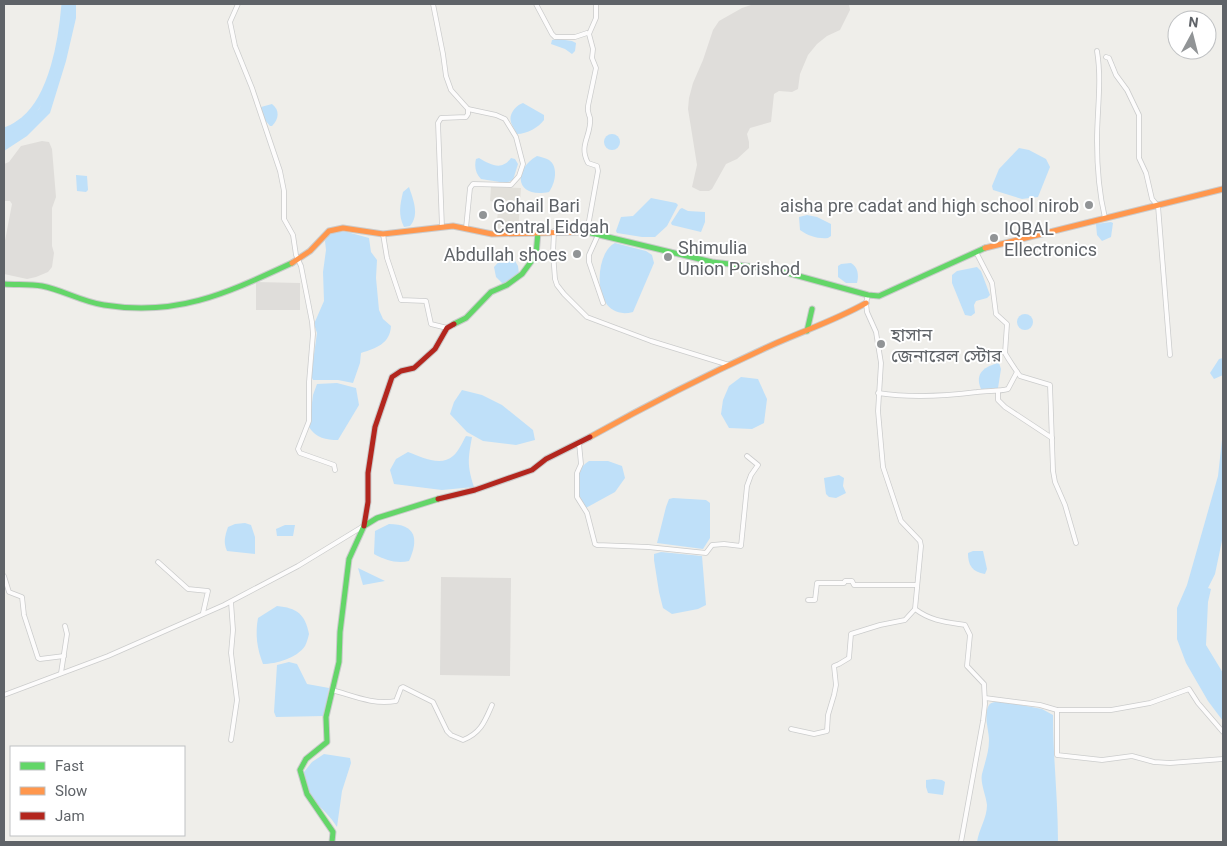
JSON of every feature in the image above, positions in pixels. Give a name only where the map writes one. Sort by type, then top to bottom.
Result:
[{"type":"street","points":[[238,4],[230,22],[235,46],[252,88],[277,162],[284,191],[284,219],[292,235],[307,293],[313,334],[309,382],[309,421],[298,449],[300,453],[334,465],[335,470]]},
{"type":"street","points":[[433,4],[446,76],[451,90],[468,109],[496,115],[505,119],[516,137],[524,164],[519,176],[512,185],[473,184],[470,188],[466,228]]},
{"type":"street","points":[[536,4],[555,37],[575,37],[587,33],[590,34]]},
{"type":"street","points":[[587,232],[598,171],[597,166],[588,163],[584,151],[590,118],[587,112],[596,68],[592,58],[593,49],[590,34],[596,18],[596,4]]},
{"type":"street","points":[[1097,51],[1100,85],[1097,141],[1098,173],[1105,218]]},
{"type":"street","points":[[1106,57],[1109,58],[1139,115],[1138,158],[1146,173],[1152,199],[1158,206],[1170,355]]},
{"type":"street","points":[[442,227],[438,123],[441,118],[466,117],[468,109]]},
{"type":"street","points":[[4,284],[42,286],[100,305],[132,309],[153,309],[176,306],[216,296],[298,260],[329,231],[343,228],[383,234],[453,226],[492,234],[587,232],[712,262],[773,269],[868,295],[879,296],[992,246],[1223,189]]},
{"type":"street","points":[[332,842],[334,832],[310,802],[303,788],[299,772],[303,764],[326,742],[326,717],[339,662],[340,632],[349,559],[363,527],[368,502],[368,473],[375,427],[387,388],[395,374],[414,368],[431,354],[447,328],[466,318],[491,292],[522,274],[536,255],[538,232]]},
{"type":"street","points":[[554,232],[553,247],[557,285],[587,317],[651,341],[729,365]]},
{"type":"street","points":[[383,234],[387,258],[401,300],[426,301],[431,324],[447,328]]},
{"type":"street","points":[[598,235],[589,255],[589,262],[603,303]]},
{"type":"street","points":[[976,252],[992,283],[996,314],[1007,324],[1005,353],[1020,376],[1027,380],[1050,385],[1055,482],[1065,505],[1076,543]]},
{"type":"street","points":[[791,728],[804,733],[814,734],[827,731],[828,715],[836,685],[834,666],[849,658],[850,634],[905,620],[915,609],[921,546],[920,541],[901,521],[882,467],[878,411],[881,362],[876,332],[867,312],[866,303],[868,295]]},
{"type":"street","points":[[4,695],[108,656],[231,602],[298,566],[377,518],[432,500],[475,490],[532,470],[546,459],[646,406],[729,365],[843,316],[866,303]]},
{"type":"street","points":[[807,331],[812,309]]},
{"type":"street","points":[[878,393],[894,396],[915,396],[963,394],[991,390],[998,392],[1008,389],[1017,372]]},
{"type":"street","points":[[998,392],[998,400],[1005,407],[1052,438]]},
{"type":"street","points":[[578,443],[581,464],[577,473],[577,496],[587,512],[595,544],[597,545],[706,552],[712,545],[741,546],[748,486],[758,465],[747,456]]},
{"type":"street","points":[[158,562],[188,589],[208,591],[204,613]]},
{"type":"street","points":[[4,576],[9,592],[22,597],[24,615],[38,658],[64,656]]},
{"type":"street","points":[[808,600],[815,600],[817,583],[844,583],[845,581],[852,581],[854,585],[860,586],[916,585]]},
{"type":"street","points":[[231,602],[233,630],[231,653],[237,700],[232,740]]},
{"type":"street","points":[[915,609],[925,617],[965,625],[970,635],[967,666],[984,684],[985,698],[980,741],[961,842]]},
{"type":"street","points":[[61,673],[67,634],[65,626]]},
{"type":"street","points":[[332,690],[372,702],[384,702],[396,701],[401,688],[404,687],[433,702],[450,735],[463,740],[474,736],[485,721],[492,705]]},
{"type":"street","points":[[985,698],[1040,705],[1058,710],[1111,710],[1155,702],[1189,689],[1198,703],[1223,732]]},
{"type":"street","points":[[1058,710],[1057,755],[1102,760],[1132,756],[1154,762],[1170,763],[1223,759]]},
{"type":"shaded area","points":[[754,4],[849,4],[850,10],[840,30],[827,36],[808,55],[800,74],[798,89],[792,92],[779,91],[774,94],[771,122],[750,128],[747,134],[749,148],[737,159],[726,164],[712,189],[700,191],[692,187],[697,165],[688,109],[693,83],[713,30],[719,21],[742,8]]},
{"type":"shaded area","points":[[42,141],[49,142],[52,149],[56,197],[52,208],[52,246],[54,253],[52,267],[48,272],[27,279],[4,274],[4,246],[12,204],[10,201],[4,201],[4,164],[9,162],[21,146]]},
{"type":"shaded area","points":[[491,187],[521,188],[518,232],[496,228],[499,203],[490,201]]},
{"type":"shaded area","points":[[256,282],[300,283],[300,310],[256,310]]},
{"type":"shaded area","points":[[441,577],[511,578],[510,676],[440,675]]},
{"type":"water","points":[[65,4],[76,4],[76,18],[66,61],[50,113],[27,136],[4,151],[4,130],[19,124],[39,109],[53,77]]},
{"type":"water","points":[[558,39],[576,43],[575,51],[572,54],[565,49],[551,44],[552,40]]},
{"type":"water","points":[[523,103],[544,115],[544,120],[532,130],[517,134],[511,123],[511,114],[518,105]]},
{"type":"water","points":[[272,104],[275,106],[278,115],[272,126],[270,126],[264,119],[261,107]]},
{"type":"water","points":[[612,134],[618,136],[620,142],[618,148],[612,150],[606,148],[604,142],[606,136]]},
{"type":"water","points":[[1019,148],[1029,150],[1046,159],[1050,167],[1038,197],[1022,199],[993,190],[992,186],[999,169]]},
{"type":"water","points":[[537,156],[549,160],[554,167],[553,185],[549,192],[538,193],[530,191],[524,188],[521,182],[523,169]]},
{"type":"water","points":[[479,158],[496,166],[508,162],[511,158],[515,159],[518,164],[513,180],[506,183],[481,179],[475,168],[476,159]]},
{"type":"water","points":[[76,175],[87,176],[88,190],[86,192],[77,191]]},
{"type":"water","points":[[409,187],[415,207],[415,217],[410,226],[404,227],[400,206],[403,192]]},
{"type":"water","points":[[651,198],[678,205],[667,226],[655,237],[617,233],[621,217],[633,216]]},
{"type":"water","points":[[682,208],[688,211],[705,212],[705,222],[701,232],[672,225],[671,223]]},
{"type":"water","points":[[807,215],[817,217],[831,224],[831,236],[828,238],[817,237],[800,230],[799,217]]},
{"type":"water","points":[[1113,223],[1111,237],[1102,241],[1097,235],[1096,224]]},
{"type":"water","points":[[335,231],[369,238],[371,252],[377,260],[376,278],[379,310],[383,319],[391,326],[385,341],[377,347],[361,353],[360,363],[353,383],[338,380],[313,380],[311,376],[317,333],[314,324],[324,301],[325,241]]},
{"type":"water","points":[[615,243],[646,251],[652,255],[654,263],[633,312],[619,313],[609,307],[603,298],[600,272],[608,249]]},
{"type":"water","points":[[507,253],[511,254],[518,266],[519,274],[503,284],[496,277],[494,267]]},
{"type":"water","points":[[851,263],[857,272],[857,283],[846,283],[838,277],[838,266]]},
{"type":"water","points":[[977,267],[981,271],[990,295],[987,298],[976,301],[974,305],[975,313],[971,316],[965,315],[952,283],[952,275],[957,271]]},
{"type":"water","points":[[1025,314],[1031,316],[1033,322],[1031,328],[1025,330],[1019,328],[1017,322],[1019,316]]},
{"type":"water","points":[[1223,358],[1223,375],[1214,379],[1210,373],[1219,359]]},
{"type":"water","points":[[999,363],[1001,369],[998,388],[981,389],[979,379],[982,371],[989,366]]},
{"type":"water","points":[[741,377],[758,379],[767,399],[764,423],[752,429],[729,428],[721,414],[723,400],[729,386]]},
{"type":"water","points":[[337,383],[356,388],[359,405],[338,440],[329,440],[318,436],[309,427],[313,395],[317,384]]},
{"type":"water","points":[[462,390],[482,395],[502,405],[533,430],[535,440],[516,445],[483,441],[467,432],[450,414],[454,402]]},
{"type":"water","points":[[1223,431],[1223,536],[1215,574],[1208,588],[1211,589],[1208,602],[1206,645],[1223,673],[1223,721],[1208,701],[1186,663],[1177,639],[1177,608],[1187,585],[1218,476]]},
{"type":"water","points":[[466,436],[472,437],[469,462],[474,487],[442,490],[394,484],[390,470],[396,459],[408,452],[431,460],[443,461],[453,456]]},
{"type":"water","points":[[589,461],[608,461],[622,466],[625,478],[615,492],[584,509],[577,483],[580,471]]},
{"type":"water","points":[[839,475],[844,478],[843,486],[846,493],[836,498],[829,497],[826,494],[824,478]]},
{"type":"water","points":[[669,499],[706,500],[710,503],[710,538],[703,549],[657,543],[666,507]]},
{"type":"water","points":[[245,523],[251,525],[255,537],[255,554],[227,551],[225,539],[228,527]]},
{"type":"water","points":[[389,524],[405,527],[413,534],[414,546],[409,561],[391,561],[374,554],[375,531]]},
{"type":"water","points":[[285,525],[295,525],[293,536],[277,536],[276,529]]},
{"type":"water","points":[[983,551],[987,569],[985,574],[974,570],[970,564],[968,553]]},
{"type":"water","points":[[661,552],[702,556],[706,605],[698,609],[672,614],[663,608],[654,560],[654,554]]},
{"type":"water","points":[[358,568],[385,581],[363,585]]},
{"type":"water","points":[[277,606],[290,608],[299,613],[305,621],[309,634],[305,646],[297,654],[274,663],[263,664],[257,641],[258,618]]},
{"type":"water","points":[[289,662],[297,664],[307,684],[329,688],[324,716],[276,717],[274,712],[277,665]]},
{"type":"water","points":[[1000,701],[1042,709],[1053,715],[1058,842],[977,842],[987,810],[982,785],[982,774],[989,744],[986,713],[990,704]]},
{"type":"water","points":[[324,754],[350,758],[351,763],[342,791],[337,827],[308,791],[304,772],[312,762]]},
{"type":"water","points":[[934,779],[945,782],[943,795],[928,793],[926,780]]},
{"type":"waterway","points":[[4,131],[24,120],[34,110],[42,97],[49,82],[58,50],[65,4]]},
{"type":"traffic: fast","points":[[454,324],[466,318],[491,292],[507,285],[522,274],[536,255],[538,232]]},
{"type":"traffic: fast","points":[[579,232],[587,232],[712,262],[773,269],[868,295],[879,296],[985,248]]},
{"type":"traffic: fast","points":[[4,284],[42,286],[104,305],[155,308],[179,305],[223,293],[292,263]]},
{"type":"traffic: fast","points":[[807,331],[812,309]]},
{"type":"traffic: fast","points":[[332,842],[333,832],[307,794],[300,770],[306,759],[327,742],[326,717],[339,662],[340,632],[349,559],[364,526],[377,518],[438,499]]},
{"type":"traffic: slow","points":[[985,248],[1223,189]]},
{"type":"traffic: slow","points":[[292,263],[310,251],[329,231],[343,228],[383,234],[453,226],[492,234],[579,232]]},
{"type":"traffic: slow","points":[[590,437],[726,367],[866,303]]},
{"type":"traffic: jam","points":[[364,526],[368,502],[368,473],[375,427],[392,377],[401,371],[414,368],[435,349],[447,328],[454,324]]},
{"type":"traffic: jam","points":[[438,499],[475,490],[532,470],[546,459],[590,437]]},
{"type":"place","name":"aisha pre cadat and high school nirob","points":[[1089,205]]},
{"type":"place","name":"Gohail Bari Central Eidgah","points":[[483,215]]},
{"type":"place","name":"IQBAL Ellectronics","points":[[994,238]]},
{"type":"place","name":"Abdullah shoes","points":[[577,254]]},
{"type":"place","name":"Shimulia Union Porishod","points":[[668,257]]},
{"type":"place","name":"হাসান জেনারেল স্টোর","points":[[881,344]]}]
